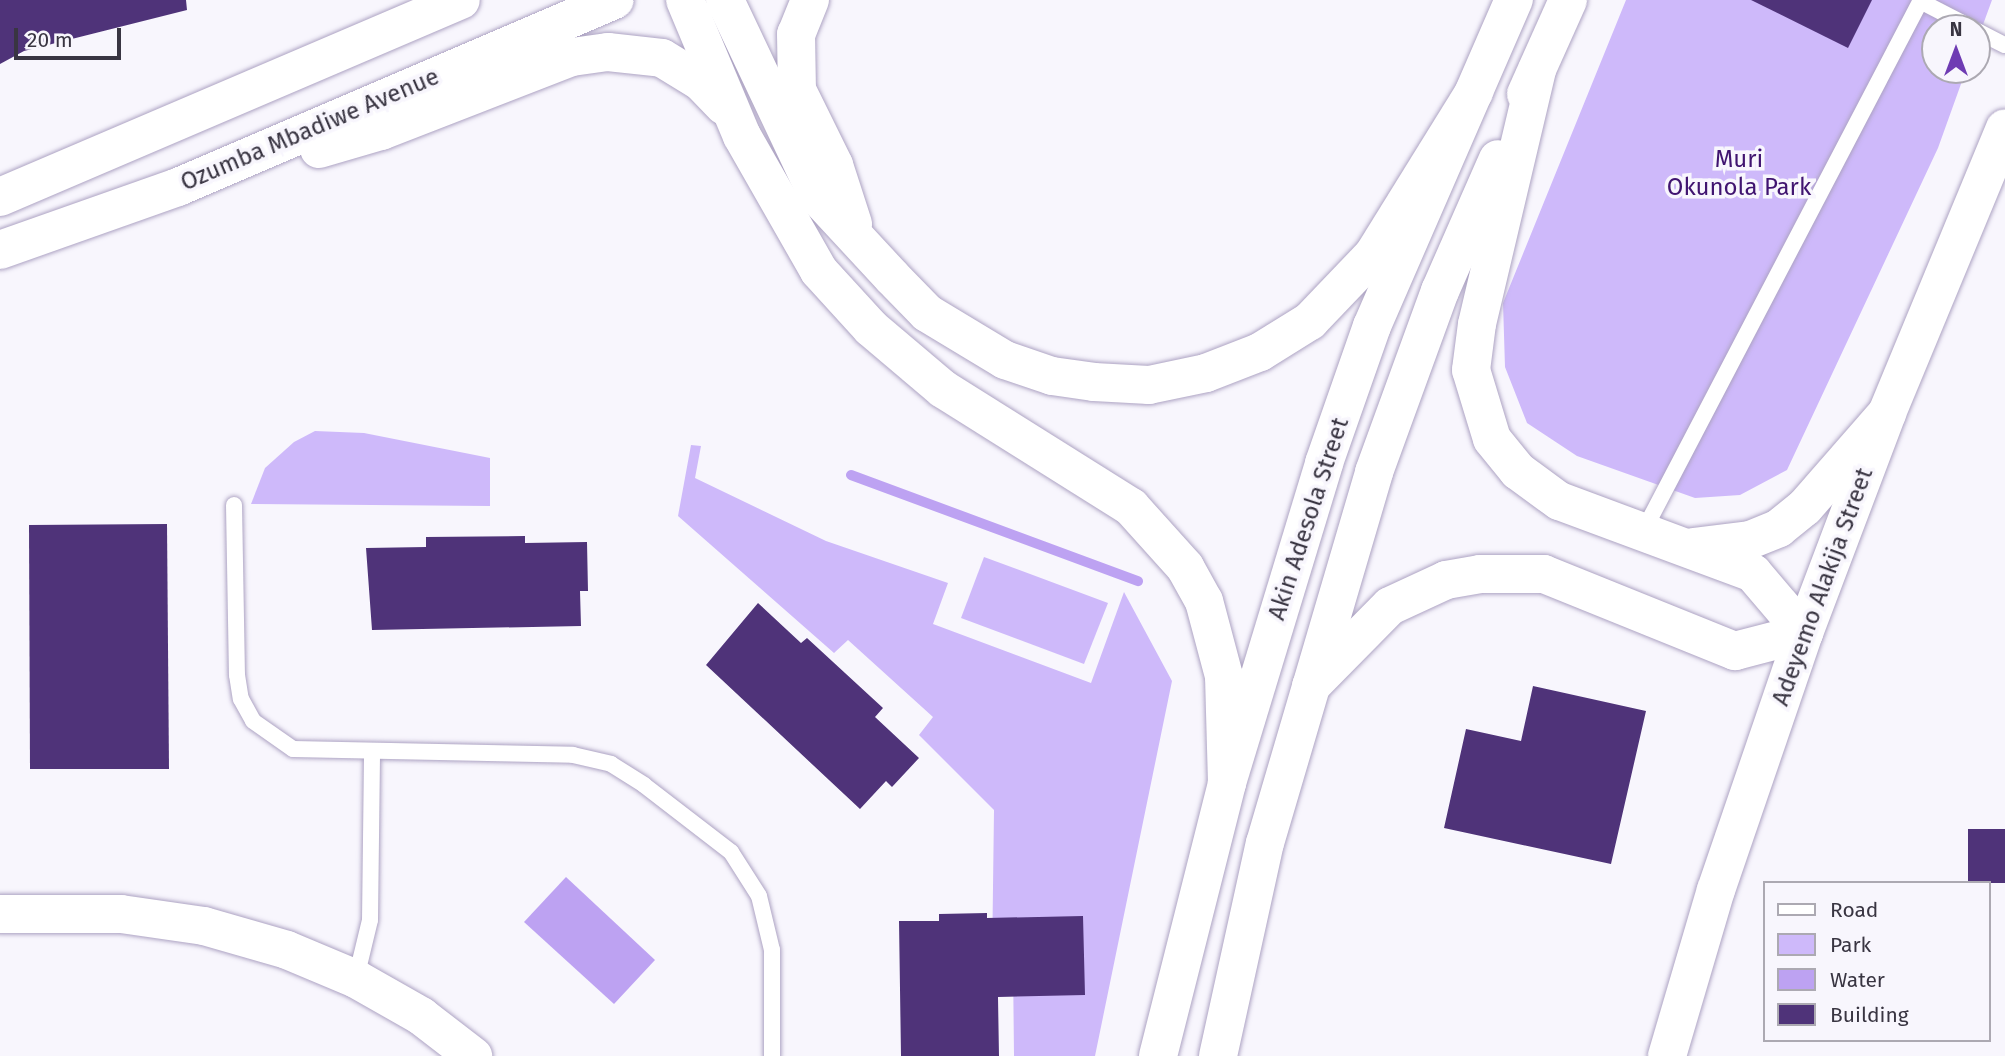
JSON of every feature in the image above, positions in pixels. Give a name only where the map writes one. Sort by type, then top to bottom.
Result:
[{"type":"main road","points":[[0,197],[461,0]]},
{"type":"main road","name":"Ozumba Mbadiwe Avenue","points":[[0,250],[178,187],[615,0]]},
{"type":"main road","points":[[685,0],[732,115],[819,271],[871,328],[943,389],[1131,507],[1185,567],[1204,601],[1224,676],[1227,782]]},
{"type":"main road","points":[[725,0],[818,197],[927,313],[1005,360],[1052,376],[1094,382],[1149,385],[1206,373],[1259,352],[1310,321],[1373,255],[1474,92]]},
{"type":"main road","points":[[810,0],[796,34],[797,90],[834,164],[857,236]]},
{"type":"main road","name":"Akin Adesola Street","points":[[1158,1056],[1227,782],[1324,463],[1372,326],[1514,0]]},
{"type":"main road","name":"Akin Adesola Street","points":[[1219,1056],[1265,843],[1374,472],[1435,304],[1568,0]]},
{"type":"main road","points":[[178,187],[381,131],[536,71],[593,54],[625,52],[662,58],[701,82],[732,115]]},
{"type":"main road","points":[[1311,686],[1390,606],[1446,580],[1480,574],[1544,574],[1735,652],[1804,633],[1753,573],[1559,501],[1518,471],[1492,439],[1478,405],[1471,370],[1477,324],[1537,70]]},
{"type":"main road","name":"Adeyemo Alakija Street","points":[[1667,1056],[1716,890],[1804,633],[1886,413],[2005,128]]},
{"type":"main road","points":[[1686,548],[1750,540],[1779,527],[1805,507],[1886,413]]},
{"type":"main road","points":[[0,914],[121,914],[204,926],[287,950],[355,979],[421,1016],[473,1056]]},
{"type":"lane","points":[[1643,532],[1921,1],[1946,14]]},
{"type":"lane","points":[[234,505],[237,675],[241,699],[253,721],[293,749],[573,755],[611,764],[644,785],[731,852],[759,896],[772,950],[772,1056]]},
{"type":"lane","points":[[355,979],[370,920],[372,751]]},
{"type":"green space","name":"Muri Okunola Park","points":[[1626,0],[1992,0],[1987,14],[1921,14],[1921,84],[1961,84],[1938,148],[1787,470],[1740,495],[1695,498],[1577,456],[1527,423],[1505,367],[1503,303]]},
{"type":"green space","points":[[315,431],[364,433],[490,458],[490,506],[251,504],[265,468],[294,442]]},
{"type":"green space","points":[[691,445],[701,446],[695,478],[826,541],[948,583],[933,624],[1091,683],[1124,592],[1172,681],[1095,1056],[1014,1056],[1013,964],[992,963],[994,810],[919,735],[933,717],[848,640],[834,653],[678,516]]},
{"type":"green space","points":[[984,557],[1108,603],[1084,664],[961,618]]},
{"type":"water","points":[[566,877],[655,960],[614,1004],[524,922]]},
{"type":"building","points":[[0,0],[186,0],[187,10],[24,51],[0,64]]},
{"type":"building","points":[[1751,0],[1872,0],[1848,48]]},
{"type":"building","points":[[167,524],[169,769],[30,769],[29,525]]},
{"type":"building","points":[[525,536],[525,543],[587,542],[588,591],[580,591],[581,626],[372,630],[366,548],[426,547],[426,537]]},
{"type":"building","points":[[758,603],[801,643],[807,638],[883,708],[875,717],[919,758],[892,787],[886,781],[860,809],[706,665]]},
{"type":"building","points":[[1533,686],[1646,711],[1611,864],[1444,828],[1466,729],[1521,741]]},
{"type":"building","points":[[1968,829],[2005,829],[2005,883],[1968,881]]},
{"type":"building","points":[[987,913],[987,918],[1083,916],[1085,995],[998,997],[999,1056],[901,1056],[899,921],[939,921],[939,914]]},
{"type":"waterway","points":[[851,475],[1138,581]]}]
